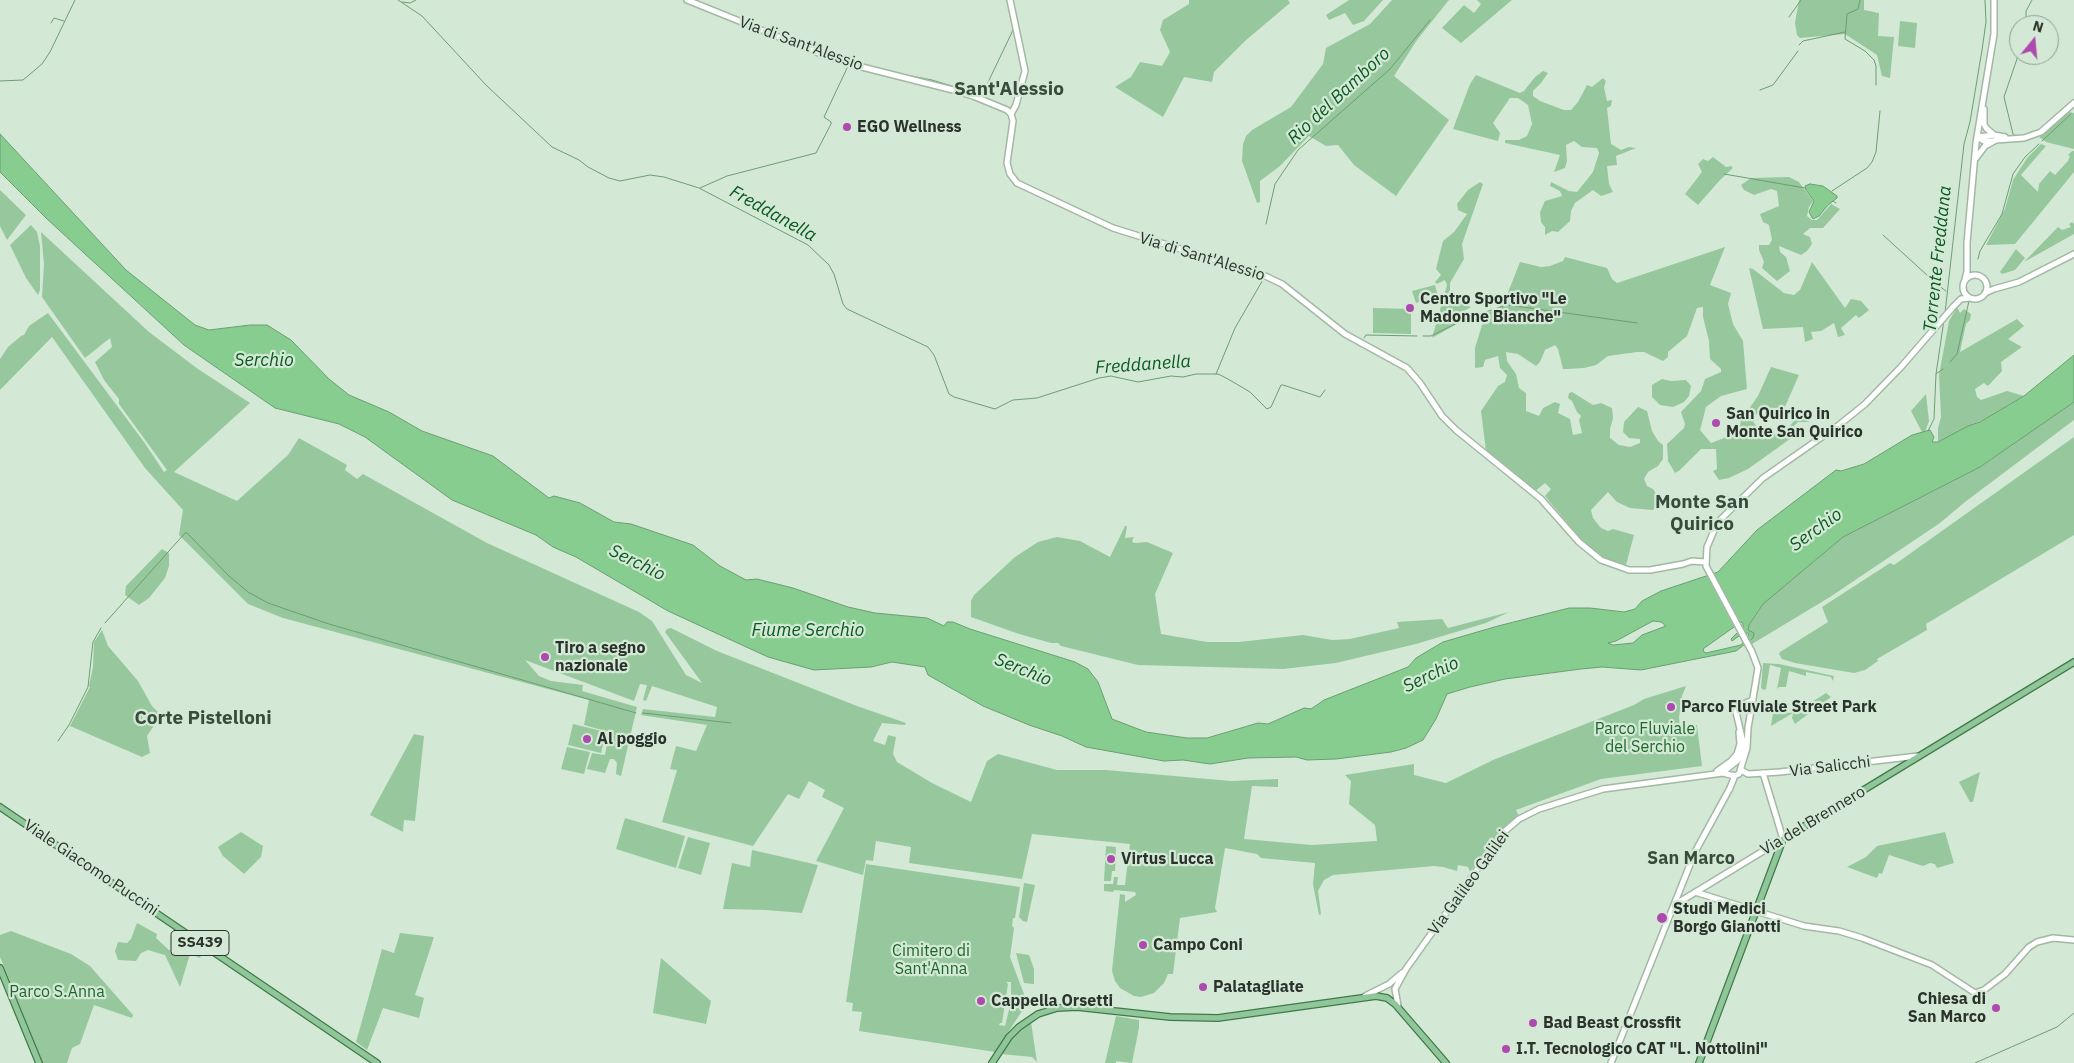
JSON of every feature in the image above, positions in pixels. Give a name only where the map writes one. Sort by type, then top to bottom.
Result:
[{"type":"main road","name":"Via del Brennero","points":[[1783,840],[2074,662]]},
{"type":"main road","name":"Viale Giacomo Puccini","points":[[1,808],[377,1063]]},
{"type":"main road","points":[[1699,1063],[1783,840]]},
{"type":"main road","points":[[0,968],[39,1063]]},
{"type":"main road","points":[[992,1063],[1009,1037],[1019,1027],[1038,1014],[1055,1008],[1077,1007],[1170,1017],[1203,1018],[1256,1014],[1364,997],[1384,997],[1398,1007],[1446,1063]]},
{"type":"street","name":"Via di Sant'Alessio","points":[[687,0],[826,56],[964,93],[1001,108],[1011,114],[1013,121],[1007,163],[1010,174],[1017,183],[1112,228],[1261,274],[1282,284],[1346,334],[1407,368],[1420,382],[1442,416],[1456,430],[1541,499],[1579,542],[1601,560],[1629,570],[1650,570],[1692,561],[1705,562]]},
{"type":"street","points":[[1010,0],[1025,71],[1016,105],[1011,114]]},
{"type":"street","points":[[1731,770],[1739,774],[1748,748],[1751,710],[1758,668],[1752,652],[1709,572],[1705,562],[1707,547],[1720,518],[1763,478],[1839,425],[1865,404],[1901,367],[1942,320],[1952,307],[1962,288],[1965,279],[1977,137],[1994,34],[1994,0]]},
{"type":"street","points":[[1984,94],[1984,124],[1995,138]]},
{"type":"street","points":[[1977,137],[1986,142],[1995,138],[2024,138],[2040,132],[2074,103]]},
{"type":"street","points":[[1974,168],[1977,155],[1995,138]]},
{"type":"street","points":[[1952,307],[1961,299],[1978,299],[1985,293],[2004,285],[2019,282],[2074,254]]},
{"type":"street","points":[[1967,258],[1970,267],[1986,281],[2004,285]]},
{"type":"street","points":[[1965,279],[1969,276],[1978,275]]},
{"type":"street","points":[[1985,293],[1986,281]]},
{"type":"street","points":[[1962,288],[1969,298]]},
{"type":"street","points":[[1709,775],[1722,769],[1737,754],[1740,744],[1738,708],[1753,700]]},
{"type":"street","points":[[1745,704],[1751,710]]},
{"type":"street","points":[[1731,770],[1739,759],[1743,747],[1743,738],[1738,721]]},
{"type":"street","name":"Via Salicchi","points":[[1740,769],[1748,774],[1763,773],[1923,755]]},
{"type":"street","points":[[1731,770],[1738,765],[1740,769]]},
{"type":"street","points":[[1610,1063],[1695,852],[1730,788],[1734,778],[1731,770]]},
{"type":"street","name":"Via Galileo Galilei","points":[[1398,1007],[1395,989],[1406,970],[1468,881],[1509,827],[1519,819],[1539,809],[1603,789],[1719,774],[1731,770]]},
{"type":"street","points":[[1763,773],[1783,840]]},
{"type":"street","name":"Via del Brennero","points":[[1675,905],[1783,840]]},
{"type":"street","points":[[1695,892],[1804,926],[1840,931],[1862,938],[1922,961],[1974,992],[1979,992],[2011,970],[2029,947],[2037,942],[2053,938],[2074,940]]},
{"type":"street","name":"Via Galileo Galilei","points":[[1364,997],[1388,984],[1406,970]]},
{"type":"green space","points":[[1189,0],[1288,0],[1290,3],[1245,41],[1214,72],[1212,82],[1184,77],[1163,117],[1115,87],[1131,77],[1140,62],[1162,66],[1170,52],[1160,30],[1163,20],[1189,4]]},
{"type":"green space","points":[[1349,0],[1383,0],[1364,21],[1353,25],[1345,13],[1329,20],[1326,15]]},
{"type":"green space","points":[[1392,0],[1449,0],[1417,40],[1394,76],[1449,120],[1396,196],[1354,165],[1338,145],[1326,146],[1309,136],[1280,166],[1260,181],[1260,202],[1257,203],[1242,161],[1243,144],[1246,136],[1252,130],[1291,107],[1323,64],[1326,48],[1370,24]]},
{"type":"green space","points":[[1477,0],[1512,0],[1461,43],[1442,28],[1464,5],[1474,13],[1481,4]]},
{"type":"green space","points":[[1799,0],[1864,0],[1864,10],[1879,13],[1878,36],[1894,37],[1890,78],[1882,76],[1877,55],[1845,34],[1800,38],[1797,35],[1795,23]]},
{"type":"green space","points":[[1900,21],[1917,23],[1915,48],[1898,46]]},
{"type":"green space","points":[[1543,71],[1548,73],[1533,91],[1533,96],[1540,101],[1564,110],[1571,110],[1578,102],[1587,85],[1592,87],[1603,78],[1606,81],[1604,87],[1607,101],[1612,100],[1611,106],[1607,108],[1611,144],[1621,150],[1629,147],[1636,148],[1616,156],[1617,165],[1607,166],[1609,184],[1613,192],[1601,196],[1593,190],[1575,203],[1571,211],[1570,221],[1558,232],[1552,231],[1545,235],[1545,227],[1541,222],[1540,212],[1545,201],[1562,196],[1560,191],[1550,186],[1551,182],[1569,191],[1577,192],[1593,172],[1599,153],[1597,148],[1582,147],[1574,141],[1566,145],[1567,161],[1565,168],[1554,172],[1560,155],[1505,143],[1505,140],[1519,140],[1527,136],[1532,124],[1528,105],[1518,98],[1510,98],[1493,123],[1500,133],[1498,141],[1453,129],[1470,84],[1476,75],[1520,93]]},
{"type":"green space","points":[[2069,112],[2074,113],[2074,149],[2046,142],[2039,137]]},
{"type":"green space","points":[[2041,144],[2046,146],[2021,175],[2038,192],[2039,184],[2050,171],[2055,175],[2068,161],[2070,156],[2068,155],[2072,151],[2074,151],[2074,172],[2015,244],[1986,245],[2005,209],[2013,180],[2027,158]]},
{"type":"green space","points":[[1713,157],[1726,167],[1731,166],[1733,168],[1698,205],[1685,194],[1702,172],[1698,164],[1703,159],[1708,161]]},
{"type":"green space","points":[[1789,177],[1799,182],[1813,201],[1807,216],[1812,220],[1817,220],[1831,204],[1840,209],[1823,228],[1810,228],[1803,234],[1810,237],[1812,244],[1801,255],[1779,246],[1780,252],[1786,257],[1790,271],[1777,281],[1762,268],[1764,262],[1759,245],[1769,245],[1772,240],[1769,225],[1763,222],[1760,214],[1779,206],[1777,191],[1771,189],[1754,195],[1744,190],[1741,185],[1751,178]]},
{"type":"green space","points":[[1480,182],[1483,184],[1462,244],[1464,259],[1450,283],[1450,291],[1464,296],[1461,304],[1471,307],[1462,312],[1461,316],[1466,318],[1432,338],[1447,285],[1445,280],[1437,284],[1435,282],[1441,275],[1436,269],[1443,241],[1454,232],[1467,214],[1458,210],[1457,204],[1468,190]]},
{"type":"green space","points":[[0,190],[26,215],[7,240],[0,226]]},
{"type":"green space","points":[[2072,222],[2074,224],[2074,234],[2024,262],[2058,227],[2062,230],[2071,227],[2069,224]]},
{"type":"green space","points":[[31,225],[37,232],[40,246],[40,290],[38,295],[26,278],[10,245]]},
{"type":"green space","name":"Parco Fluviale del Serchio","points":[[41,232],[149,332],[198,369],[250,403],[174,472],[237,501],[288,455],[299,438],[347,465],[345,470],[357,479],[363,474],[487,543],[639,612],[652,621],[686,675],[702,683],[665,632],[667,629],[671,628],[717,651],[857,706],[906,723],[905,725],[882,723],[873,741],[885,745],[888,735],[896,737],[893,754],[897,762],[932,783],[971,802],[987,761],[998,754],[1057,770],[1106,770],[1231,781],[1278,779],[1278,787],[1252,786],[1244,839],[1312,845],[1377,841],[1375,825],[1349,804],[1351,781],[1345,775],[1414,764],[1414,775],[1446,783],[1493,760],[1634,705],[1644,699],[1686,686],[1682,696],[1679,717],[1680,729],[1697,725],[1702,766],[1601,779],[1516,810],[1519,816],[1500,831],[1470,872],[1468,867],[1458,865],[1457,871],[1434,866],[1333,875],[1324,880],[1318,891],[1321,914],[1319,915],[1313,884],[1315,863],[1261,858],[1257,854],[1225,848],[1215,908],[1217,912],[1180,918],[1173,974],[1168,974],[1164,983],[1154,993],[1141,997],[1134,996],[1120,988],[1115,981],[1112,971],[1120,894],[1125,895],[1125,902],[1136,895],[1135,892],[1104,891],[1104,884],[1113,884],[1114,877],[1118,877],[1117,885],[1125,885],[1130,844],[1032,834],[1022,879],[909,863],[911,847],[876,841],[873,861],[866,860],[863,875],[816,861],[844,808],[822,797],[825,790],[809,781],[799,799],[788,794],[753,846],[662,822],[677,770],[670,769],[676,746],[696,751],[707,725],[641,715],[643,709],[715,717],[717,707],[652,686],[646,701],[643,700],[647,685],[640,684],[634,701],[525,660],[539,676],[551,681],[583,685],[582,691],[637,707],[621,776],[616,774],[617,763],[614,759],[610,759],[605,773],[587,769],[592,753],[605,755],[609,732],[584,725],[589,700],[283,618],[248,604],[179,535],[183,510],[145,468],[52,337],[0,390],[0,359],[8,347],[24,335],[29,326],[48,313],[144,442],[164,472],[167,470],[119,404],[119,399],[104,380],[95,362],[112,347],[110,338],[85,358],[42,297],[44,264]]},
{"type":"green space","points":[[1725,247],[1710,285],[1731,293],[1728,304],[1733,324],[1743,341],[1747,389],[1721,396],[1706,407],[1700,430],[1711,443],[1732,435],[1734,437],[1739,433],[1741,420],[1758,396],[1771,367],[1799,375],[1784,409],[1753,415],[1753,421],[1759,430],[1781,436],[1802,412],[1809,417],[1809,422],[1798,422],[1794,426],[1797,434],[1748,469],[1729,478],[1719,480],[1713,471],[1717,469],[1716,449],[1701,449],[1675,473],[1668,461],[1667,444],[1684,428],[1685,424],[1681,412],[1701,391],[1705,379],[1721,372],[1721,369],[1710,359],[1703,307],[1697,308],[1687,336],[1668,352],[1668,357],[1663,361],[1644,352],[1637,352],[1608,356],[1596,365],[1584,368],[1563,369],[1558,349],[1555,345],[1545,350],[1540,362],[1536,366],[1518,354],[1506,352],[1507,361],[1516,374],[1519,388],[1526,393],[1526,411],[1539,416],[1543,408],[1555,402],[1560,404],[1558,413],[1570,419],[1573,435],[1582,433],[1579,420],[1581,416],[1568,398],[1569,393],[1572,392],[1593,405],[1601,403],[1612,408],[1613,418],[1610,438],[1619,445],[1630,447],[1640,443],[1640,439],[1629,438],[1623,432],[1624,422],[1638,407],[1647,411],[1652,431],[1663,445],[1663,459],[1658,466],[1648,472],[1644,479],[1647,486],[1653,489],[1660,500],[1653,510],[1630,508],[1617,502],[1608,492],[1591,510],[1593,518],[1601,528],[1608,531],[1613,529],[1634,535],[1626,565],[1605,559],[1583,542],[1545,496],[1551,489],[1545,483],[1534,492],[1486,451],[1481,411],[1498,386],[1505,382],[1507,375],[1500,368],[1498,356],[1485,360],[1483,367],[1475,368],[1475,348],[1482,325],[1487,313],[1503,305],[1520,262],[1541,267],[1550,266],[1563,261],[1565,257],[1607,268],[1612,279],[1617,283]]},
{"type":"green space","points":[[2016,249],[2025,258],[2015,270],[2002,274],[2000,272]]},
{"type":"green space","points":[[1812,262],[1845,308],[1851,299],[1861,301],[1869,310],[1859,318],[1856,315],[1841,328],[1845,335],[1838,337],[1834,323],[1821,331],[1811,332],[1813,339],[1805,342],[1803,327],[1763,329],[1749,268],[1753,269],[1784,293],[1794,295],[1800,290]]},
{"type":"green space","points":[[1435,285],[1438,296],[1416,303],[1412,291]]},
{"type":"green space","points":[[1957,307],[1960,313],[1964,309],[1971,314],[1970,320],[1966,324],[1960,352],[2017,319],[2024,326],[2008,339],[2022,347],[2001,362],[2002,371],[1988,386],[1984,383],[1975,389],[1977,397],[1981,400],[2007,391],[2024,396],[1988,418],[1938,442],[1938,428],[1941,417],[1939,375],[1949,321]]},
{"type":"green space","points":[[1373,308],[1411,309],[1411,334],[1373,333]]},
{"type":"green space","points":[[1662,379],[1671,381],[1686,380],[1691,386],[1689,396],[1684,402],[1673,407],[1660,405],[1652,397],[1652,385]]},
{"type":"green space","points":[[1926,394],[1929,421],[1925,432],[1922,432],[1911,411]]},
{"type":"green space","points":[[2074,402],[2074,420],[1940,523],[1830,597],[1752,644],[1750,640],[1753,638],[1748,630],[1749,625],[1763,604],[1843,537],[1980,467]]},
{"type":"green space","points":[[2074,437],[2074,535],[1926,624],[1927,630],[1877,659],[1878,661],[1865,670],[1854,673],[1782,659],[1779,654],[1780,652],[1828,622],[1822,607],[1890,563],[1894,565]]},
{"type":"green space","points":[[1125,526],[1127,526],[1125,538],[1134,537],[1132,541],[1134,543],[1147,542],[1173,553],[1155,594],[1161,634],[1207,642],[1239,642],[1303,635],[1332,640],[1350,639],[1399,628],[1397,622],[1442,619],[1448,628],[1509,612],[1486,623],[1416,644],[1336,663],[1283,669],[1138,665],[1019,634],[971,617],[971,601],[974,595],[1015,557],[1038,542],[1057,537],[1080,541],[1110,557]]},
{"type":"green space","points":[[162,549],[169,553],[169,566],[165,578],[149,598],[139,605],[125,595],[126,586]]},
{"type":"green space","points":[[102,630],[108,646],[138,681],[152,706],[161,715],[147,736],[150,753],[142,757],[70,726],[90,687],[94,642]]},
{"type":"green space","points":[[1763,663],[1779,664],[1834,676],[1833,681],[1831,677],[1806,672],[1806,676],[1789,671],[1786,687],[1779,687],[1777,689],[1781,668],[1770,665],[1766,689],[1764,690],[1761,688]]},
{"type":"green space","points":[[1826,693],[1831,697],[1795,724],[1792,718],[1793,713],[1771,726],[1774,706],[1789,713],[1798,711]]},
{"type":"green space","points":[[573,724],[606,732],[601,753],[568,745]]},
{"type":"green space","points":[[414,734],[424,736],[415,821],[404,820],[403,832],[370,815]]},
{"type":"green space","points":[[567,747],[590,752],[584,774],[561,769]]},
{"type":"green space","points":[[1980,772],[1973,802],[1970,802],[1959,782]]},
{"type":"green space","points":[[625,818],[685,836],[676,868],[616,849]]},
{"type":"green space","points":[[241,832],[263,846],[261,857],[244,874],[223,856],[218,847]]},
{"type":"green space","points":[[1945,832],[1954,863],[1937,868],[1935,864],[1930,863],[1923,866],[1889,855],[1882,874],[1879,873],[1877,878],[1847,867],[1866,857],[1877,846]]},
{"type":"green space","points":[[688,837],[710,843],[701,875],[678,868]]},
{"type":"green space","name":"Virtus Lucca","points":[[1106,846],[1116,847],[1115,871],[1112,871],[1111,881],[1104,881]]},
{"type":"green space","points":[[752,850],[818,865],[802,913],[723,909],[732,863],[750,867]]},
{"type":"green space","name":"Cimitero di Sant'Anna","points":[[866,864],[1020,887],[1015,918],[1013,918],[1012,926],[1014,928],[1010,957],[1027,1002],[1011,1001],[1011,982],[1006,982],[1008,984],[1002,1023],[999,1025],[1005,1026],[1010,1006],[1024,1008],[995,1052],[859,1031],[862,1012],[852,1011],[853,1003],[846,1002]]},
{"type":"green space","points":[[1024,883],[1035,885],[1027,922],[1019,917]]},
{"type":"green space","points":[[137,923],[157,934],[156,938],[169,950],[180,953],[187,941],[203,951],[200,958],[190,954],[180,987],[165,955],[148,950],[141,953],[136,961],[118,960],[115,951],[118,942],[127,943],[131,939]]},
{"type":"green space","name":"Parco S.Anna","points":[[11,931],[71,954],[90,966],[133,1015],[132,1018],[94,1005],[80,1044],[72,1048],[67,1063],[43,1063],[0,957],[0,935]]},
{"type":"green space","points":[[400,933],[434,937],[415,995],[424,998],[419,1018],[383,1008],[367,1050],[356,1042],[382,949],[394,953]]},
{"type":"green space","points":[[1016,953],[1029,955],[1034,969],[1034,984],[1024,983]]},
{"type":"green space","points":[[661,958],[711,1001],[706,1024],[653,1013]]},
{"type":"green space","points":[[1116,1016],[1139,1020],[1132,1063],[1116,1061],[1116,1063],[1105,1063]]},
{"type":"green space","points":[[1031,1022],[1037,1062],[1032,1057],[1001,1054],[1015,1035]]},
{"type":"water","points":[[0,134],[126,270],[195,325],[209,330],[267,325],[291,340],[329,379],[349,395],[389,412],[422,431],[493,456],[549,498],[554,496],[580,503],[614,522],[631,524],[693,545],[720,566],[746,580],[757,579],[793,588],[848,607],[875,613],[927,618],[944,626],[947,622],[953,622],[1075,662],[1088,669],[1098,682],[1112,719],[1146,732],[1187,738],[1207,738],[1258,723],[1268,724],[1304,708],[1311,709],[1324,700],[1408,667],[1416,658],[1443,642],[1498,626],[1569,608],[1590,608],[1624,612],[1635,609],[1642,601],[1661,591],[1718,572],[1757,530],[1836,470],[1841,471],[1864,464],[1912,435],[1930,430],[1934,437],[1932,442],[1938,442],[1968,426],[1980,422],[2024,396],[2074,355],[2074,402],[1980,467],[1843,537],[1763,604],[1749,625],[1748,630],[1754,633],[1753,638],[1736,651],[1641,670],[1602,667],[1581,669],[1505,679],[1470,687],[1447,694],[1436,719],[1423,740],[1406,748],[1391,752],[1336,759],[1307,760],[1296,757],[1248,758],[1210,764],[1183,760],[1164,761],[1086,747],[1062,736],[1029,725],[983,706],[928,675],[925,667],[892,662],[871,667],[814,670],[768,657],[668,611],[576,557],[553,547],[536,535],[452,500],[365,437],[339,424],[275,408],[184,345],[46,218],[0,172]],"holes":[[[1653,621],[1661,622],[1666,626],[1642,635],[1633,643],[1613,645],[1608,643],[1616,641]],[[1741,622],[1743,627],[1731,639],[1732,641],[1742,634],[1748,633],[1749,635],[1741,645],[1704,652],[1703,649]]]},
{"type":"water","points":[[1810,184],[1823,186],[1837,196],[1819,216],[1813,219],[1809,212],[1814,201],[1805,186]]},
{"type":"waterway","name":"Freddanella","points":[[0,81],[23,80],[42,64],[50,52],[75,0]]},
{"type":"waterway","name":"Freddanella","points":[[398,0],[422,16],[486,85],[552,147],[609,178],[620,181],[650,175],[664,177],[699,188],[808,245],[829,265],[834,274],[843,304],[847,309],[928,347],[934,355],[949,394],[954,397],[995,409],[1013,400],[1037,398],[1099,378],[1111,376],[1138,382],[1196,374],[1218,374],[1250,392],[1267,409],[1271,407],[1281,385],[1320,397],[1325,390]]},
{"type":"waterway","name":"Freddanella","points":[[402,2],[410,3],[416,0]]},
{"type":"waterway","points":[[1789,17],[1801,0]]},
{"type":"waterway","points":[[1860,0],[1858,9],[1847,14],[1845,39],[1865,51],[1874,60],[1876,66],[1876,85]]},
{"type":"waterway","name":"Torrente Freddana","points":[[1945,313],[1964,144],[1970,122],[1986,22],[1985,0]]},
{"type":"waterway","points":[[2026,15],[2032,0]]},
{"type":"waterway","points":[[51,23],[54,18],[64,21]]},
{"type":"waterway","name":"Rio del Bamboro","points":[[1266,224],[1275,184],[1298,150],[1390,69],[1430,20]]},
{"type":"waterway","points":[[896,73],[932,80],[982,95],[1014,28]]},
{"type":"waterway","points":[[1799,45],[1803,41],[1845,32]]},
{"type":"waterway","points":[[1760,90],[1773,85],[1798,51]]},
{"type":"waterway","points":[[857,63],[868,66]]},
{"type":"waterway","points":[[2015,65],[2004,97],[2013,134],[2016,136]]},
{"type":"waterway","points":[[700,188],[727,176],[816,153],[831,124],[824,117],[848,66]]},
{"type":"waterway","points":[[1832,191],[1867,168],[1872,162],[1876,152],[1880,111]]},
{"type":"waterway","points":[[2042,141],[2071,114]]},
{"type":"waterway","points":[[1978,259],[1980,251],[2002,214],[2013,174],[2025,157],[2039,144]]},
{"type":"waterway","points":[[1724,174],[1805,188]]},
{"type":"waterway","points":[[1883,235],[1946,291]]},
{"type":"waterway","name":"Rio del Bamboro","points":[[1216,374],[1235,328],[1264,278]]},
{"type":"waterway","points":[[1950,362],[1957,354],[1969,301]]},
{"type":"waterway","points":[[1474,316],[1506,305]]},
{"type":"waterway","points":[[1508,305],[1637,323]]},
{"type":"waterway","points":[[1423,336],[1431,336],[1467,318]]},
{"type":"waterway","name":"Torrente Freddana","points":[[1928,431],[1934,419],[1936,374],[1944,320]]},
{"type":"waterway","points":[[1364,338],[1366,335],[1417,336]]},
{"type":"waterway","name":"Torrente Freddana","points":[[1936,374],[1943,369]]},
{"type":"waterway","points":[[105,623],[187,533],[229,576],[248,592],[268,603],[329,624],[636,713]]},
{"type":"waterway","points":[[58,741],[69,725],[88,687],[93,642],[101,628]]},
{"type":"waterway","points":[[643,713],[731,723]]},
{"type":"waterway","points":[[1975,1063],[2057,1027],[2074,1013]]},
{"type":"place","name":"EGO Wellness","points":[[847,127]]},
{"type":"place","name":"Centro Sportivo \"Le Madonne Bianche\"","points":[[1410,308]]},
{"type":"place","name":"San Quirico in Monte San Quirico","points":[[1716,423]]},
{"type":"place","name":"Tiro a segno nazionale","points":[[545,657]]},
{"type":"place","name":"Parco Fluviale Street Park","points":[[1671,707]]},
{"type":"place","name":"Al poggio","points":[[587,739]]},
{"type":"place","name":"Virtus Lucca","points":[[1111,859]]},
{"type":"place","name":"Studi Medici Borgo Gianotti","points":[[1662,918]]},
{"type":"place","name":"Campo Coni","points":[[1143,945]]},
{"type":"place","name":"Palatagliate","points":[[1203,987]]},
{"type":"place","name":"Cappella Orsetti","points":[[981,1001]]},
{"type":"place","name":"Chiesa di San Marco","points":[[1996,1008]]},
{"type":"place","name":"Bad Beast Crossfit","points":[[1533,1023]]},
{"type":"place","name":"I.T. Tecnologico CAT \"L. Nottolini\"","points":[[1506,1049]]},
{"type":"district","name":"Sant'Alessio","points":[[1009,90]]},
{"type":"district","name":"Monte San Quirico","points":[[1702,514]]},
{"type":"district","name":"Corte Pistelloni","points":[[203,719]]},
{"type":"district","name":"San Marco","points":[[1691,859]]},
{"type":"water label","name":"Serchio","points":[[264,361]]},
{"type":"water label","name":"Serchio","points":[[1816,530]]},
{"type":"water label","name":"Serchio","points":[[637,563]]},
{"type":"water label","name":"Fiume Serchio","points":[[808,631]]},
{"type":"water label","name":"Serchio","points":[[1023,670]]},
{"type":"water label","name":"Serchio","points":[[1431,675]]}]
